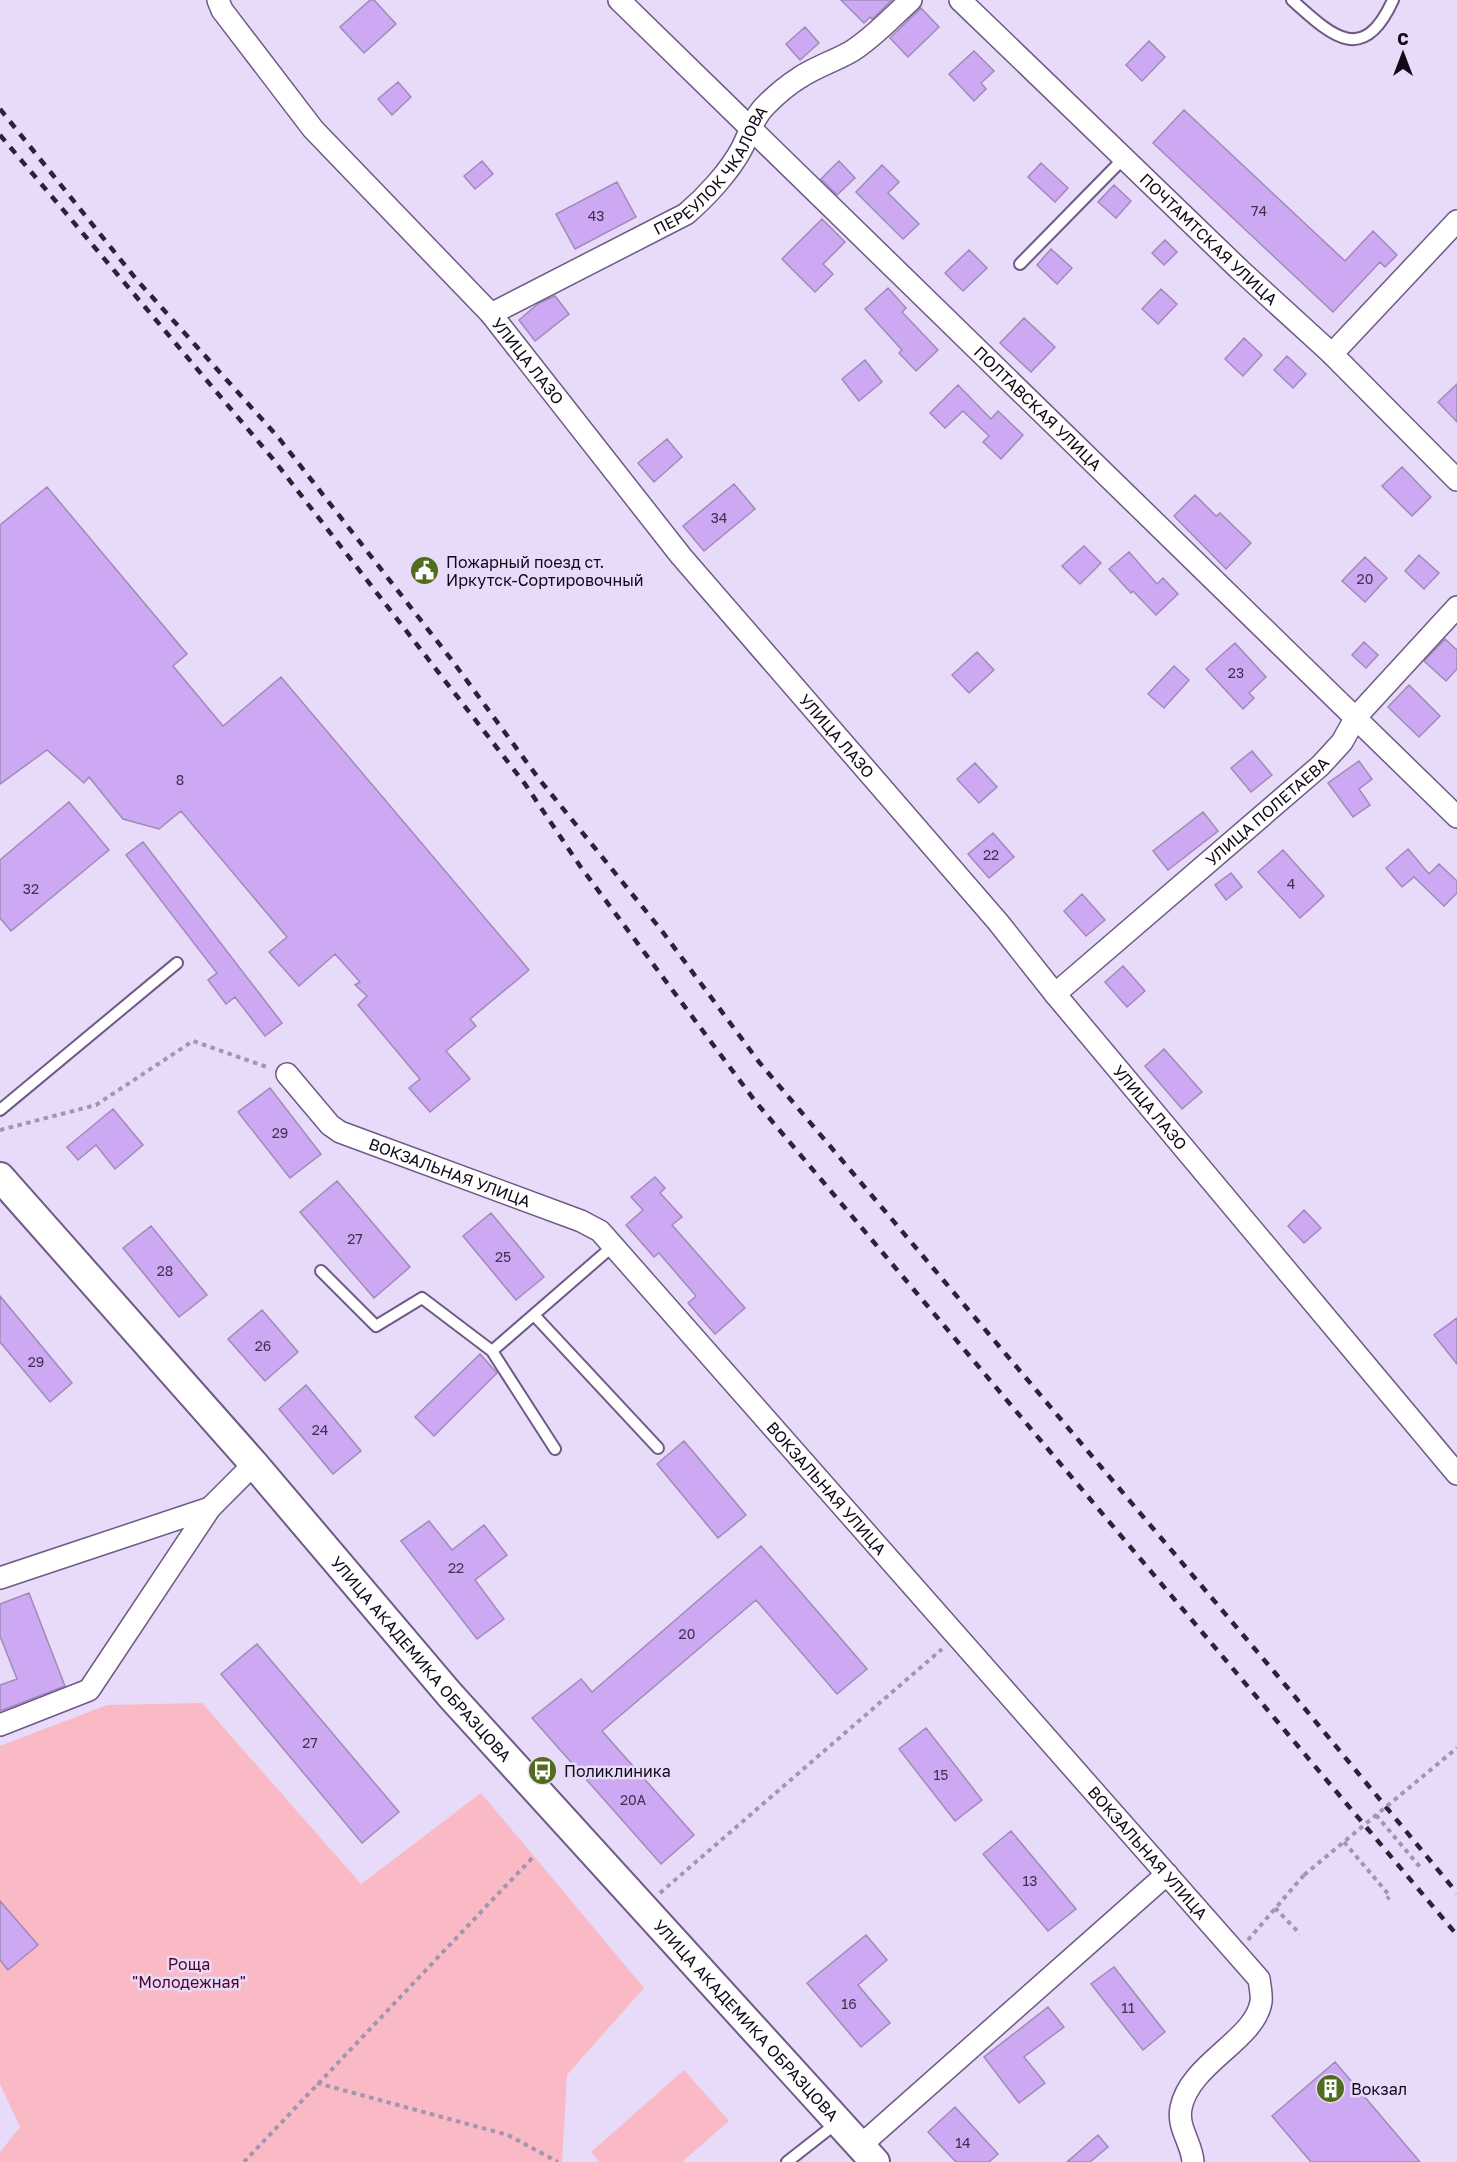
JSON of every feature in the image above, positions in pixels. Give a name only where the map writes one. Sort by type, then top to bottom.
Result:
[{"type":"street","name":"УЛИЦА ЛАЗО","points":[[218,0],[222,10],[313,129],[491,314],[681,556],[998,922],[1055,994],[1457,1474]]},
{"type":"street","name":"ПОЛТАВСКАЯ УЛИЦА","points":[[619,0],[1457,817]]},
{"type":"street","name":"ПЕРЕУЛОК ЧКАЛОВА","points":[[491,314],[686,214],[703,200],[742,149],[760,110],[799,77],[866,41],[911,0]]},
{"type":"street","name":"ПОЧТАМТСКАЯ УЛИЦА","points":[[960,0],[1240,270],[1332,354],[1457,480]]},
{"type":"street","points":[[1332,354],[1457,221]]},
{"type":"street","name":"УЛИЦА ПОЛЕТАЕВА","points":[[1055,994],[1320,766],[1342,742],[1356,717],[1457,608]]},
{"type":"street","name":"ВОКЗАЛЬНАЯ УЛИЦА","points":[[287,1074],[330,1125],[340,1132],[600,1230],[1259,1979],[1261,2003],[1251,2024],[1193,2080],[1181,2108],[1181,2126],[1193,2162]]},
{"type":"street","name":"УЛИЦА АКАДЕМИКА ОБРАЗЦОВА","points":[[0,1177],[254,1464],[450,1695],[868,2154]]},
{"type":"street","points":[[0,1725],[89,1690],[210,1508],[254,1464]]},
{"type":"street","points":[[0,1578],[210,1508]]},
{"type":"street","points":[[868,2154],[1167,1874]]},
{"type":"lane","points":[[1292,0],[1338,38],[1359,39],[1375,31],[1393,0]]},
{"type":"lane","points":[[1020,264],[1124,158]]},
{"type":"lane","points":[[0,1110],[177,963]]},
{"type":"lane","points":[[492,1352],[613,1246]]},
{"type":"lane","points":[[321,1271],[376,1326],[422,1298],[492,1352],[555,1449]]},
{"type":"lane","points":[[534,1315],[658,1448]]},
{"type":"lane","points":[[787,2162],[838,2121]]},
{"type":"path","points":[[0,1130],[96,1105],[193,1041],[287,1074]]},
{"type":"path","points":[[643,1908],[957,1635]]},
{"type":"path","points":[[1261,1924],[1304,1875],[1457,1748]]},
{"type":"path","points":[[1376,1815],[1419,1868]]},
{"type":"path","points":[[1344,1842],[1388,1897]]},
{"type":"path","points":[[244,2162],[534,1856]]},
{"type":"path","points":[[1275,1908],[1300,1934]]},
{"type":"path","points":[[317,2083],[508,2135],[558,2162]]},
{"type":"green space","name":"Роща \"Молодежная\"","points":[[202,1703],[361,1884],[481,1793],[644,1988],[567,2075],[562,2162],[0,2162],[0,2152],[20,2127],[0,2084],[0,1746],[107,1705]]},
{"type":"green space","points":[[684,2070],[729,2121],[682,2162],[600,2162],[591,2152]]},
{"type":"building","points":[[370,0],[374,0],[396,24],[364,53],[340,27]]},
{"type":"building","points":[[841,0],[892,0],[872,19],[870,17],[864,23]]},
{"type":"building","points":[[921,8],[939,27],[908,57],[890,38]]},
{"type":"building","points":[[805,27],[819,43],[800,60],[786,44]]},
{"type":"building","points":[[1149,41],[1165,57],[1142,81],[1126,65]]},
{"type":"building","points":[[974,51],[994,71],[981,83],[986,89],[974,101],[949,74]]},
{"type":"building","points":[[398,82],[411,97],[392,115],[378,99]]},
{"type":"building","points":[[1184,110],[1345,261],[1373,231],[1397,255],[1385,267],[1380,262],[1333,312],[1153,143]]},
{"type":"building","points":[[482,161],[493,174],[475,189],[464,176]]},
{"type":"building","points":[[839,161],[855,178],[837,195],[821,179]]},
{"type":"building","points":[[1041,163],[1068,188],[1055,202],[1028,177]]},
{"type":"building","points":[[882,165],[899,182],[888,193],[919,224],[903,239],[856,192]]},
{"type":"building","points":[[617,182],[636,217],[575,249],[556,214]]},
{"type":"building","points":[[1114,185],[1131,201],[1116,218],[1098,202]]},
{"type":"building","points":[[822,219],[845,242],[823,264],[833,274],[815,292],[782,259]]},
{"type":"building","points":[[1165,240],[1177,252],[1164,265],[1152,253]]},
{"type":"building","points":[[1051,249],[1072,268],[1057,284],[1037,265]]},
{"type":"building","points":[[969,250],[987,268],[963,291],[945,273]]},
{"type":"building","points":[[888,288],[906,308],[902,312],[938,350],[916,371],[899,353],[902,350],[865,309]]},
{"type":"building","points":[[1161,289],[1177,304],[1158,324],[1142,309]]},
{"type":"building","points":[[555,296],[569,314],[535,341],[519,320],[539,303]]},
{"type":"building","points":[[1024,318],[1055,347],[1031,372],[1000,343]]},
{"type":"building","points":[[1244,338],[1262,355],[1243,376],[1225,359]]},
{"type":"building","points":[[1287,356],[1306,374],[1293,388],[1274,370]]},
{"type":"building","points":[[865,360],[882,382],[859,401],[842,379]]},
{"type":"building","points":[[1457,384],[1457,422],[1438,402]]},
{"type":"building","points":[[958,385],[991,419],[998,411],[1023,435],[1001,459],[983,442],[989,436],[963,411],[945,428],[930,413]]},
{"type":"building","points":[[667,439],[682,457],[654,482],[638,463]]},
{"type":"building","points":[[1402,467],[1431,497],[1412,516],[1382,486]]},
{"type":"building","points":[[734,484],[755,509],[704,551],[683,526]]},
{"type":"building","points":[[47,487],[187,654],[173,666],[223,726],[281,677],[529,970],[470,1019],[476,1026],[446,1051],[470,1079],[430,1112],[409,1088],[420,1079],[358,1005],[367,996],[355,985],[360,982],[335,954],[299,986],[269,952],[287,937],[181,811],[159,829],[123,819],[89,777],[84,783],[47,750],[0,784],[0,525]]},
{"type":"building","points":[[1195,495],[1216,516],[1220,513],[1251,543],[1226,569],[1174,516]]},
{"type":"building","points":[[1084,546],[1101,563],[1080,584],[1062,566]]},
{"type":"building","points":[[1129,552],[1157,584],[1163,578],[1178,594],[1156,615],[1109,569]]},
{"type":"building","points":[[1419,555],[1439,573],[1424,589],[1405,571]]},
{"type":"building","points":[[1365,557],[1387,578],[1365,602],[1342,581]]},
{"type":"building","points":[[1445,639],[1457,650],[1457,669],[1446,681],[1424,661]]},
{"type":"building","points":[[1364,642],[1378,655],[1366,668],[1352,655]]},
{"type":"building","points":[[1235,643],[1266,677],[1249,693],[1254,698],[1243,709],[1206,669]]},
{"type":"building","points":[[977,652],[994,670],[969,693],[952,675]]},
{"type":"building","points":[[1174,666],[1189,680],[1164,708],[1148,694]]},
{"type":"building","points":[[1409,685],[1440,716],[1419,737],[1388,707]]},
{"type":"building","points":[[1252,751],[1272,775],[1251,792],[1231,768]]},
{"type":"building","points":[[1359,761],[1372,779],[1359,789],[1370,805],[1353,817],[1328,783]]},
{"type":"building","points":[[975,763],[997,787],[979,803],[957,779]]},
{"type":"building","points":[[69,802],[109,850],[11,931],[0,918],[0,860]]},
{"type":"building","points":[[1203,812],[1218,831],[1168,870],[1153,851]]},
{"type":"building","points":[[993,833],[1014,857],[989,878],[968,854]]},
{"type":"building","points":[[143,842],[282,1023],[265,1036],[235,997],[226,1004],[208,980],[217,973],[126,855]]},
{"type":"building","points":[[1408,849],[1429,874],[1439,864],[1457,881],[1457,893],[1444,906],[1414,877],[1402,887],[1386,868]]},
{"type":"building","points":[[1283,850],[1324,896],[1300,918],[1258,872]]},
{"type":"building","points":[[1231,873],[1242,887],[1226,900],[1215,885]]},
{"type":"building","points":[[1082,894],[1105,920],[1086,936],[1064,911]]},
{"type":"building","points":[[1123,966],[1145,991],[1127,1007],[1105,982]]},
{"type":"building","points":[[1164,1049],[1202,1092],[1182,1109],[1145,1066]]},
{"type":"building","points":[[270,1088],[321,1154],[290,1178],[238,1112]]},
{"type":"building","points":[[113,1109],[143,1145],[115,1169],[96,1145],[78,1160],[67,1147]]},
{"type":"building","points":[[655,1177],[665,1188],[660,1193],[682,1217],[672,1225],[745,1308],[715,1334],[688,1303],[696,1296],[659,1253],[654,1257],[626,1225],[643,1210],[631,1197]]},
{"type":"building","points":[[337,1181],[410,1267],[374,1298],[300,1212]]},
{"type":"building","points":[[1304,1210],[1321,1228],[1304,1243],[1288,1226]]},
{"type":"building","points":[[491,1213],[544,1277],[516,1300],[463,1236]]},
{"type":"building","points":[[151,1226],[207,1295],[179,1317],[123,1248]]},
{"type":"building","points":[[0,1296],[72,1383],[50,1402],[0,1342]]},
{"type":"building","points":[[262,1310],[298,1352],[265,1381],[228,1339]]},
{"type":"building","points":[[1457,1318],[1457,1364],[1434,1335]]},
{"type":"building","points":[[480,1354],[497,1373],[434,1436],[415,1417]]},
{"type":"building","points":[[306,1385],[361,1451],[333,1474],[279,1409]]},
{"type":"building","points":[[684,1441],[746,1515],[718,1538],[657,1464]]},
{"type":"building","points":[[429,1521],[452,1550],[484,1525],[507,1555],[475,1580],[504,1619],[477,1639],[401,1541]]},
{"type":"building","points":[[761,1546],[867,1669],[837,1694],[756,1600],[602,1731],[694,1835],[661,1864],[532,1718],[581,1679],[592,1692]]},
{"type":"building","points":[[29,1593],[65,1686],[0,1711],[0,1685],[17,1679],[0,1636],[0,1604]]},
{"type":"building","points":[[257,1644],[399,1812],[362,1843],[221,1674]]},
{"type":"building","points":[[926,1728],[982,1800],[955,1821],[899,1749]]},
{"type":"building","points":[[1011,1831],[1076,1909],[1048,1931],[983,1854]]},
{"type":"building","points":[[0,1901],[38,1945],[8,1970],[0,1960]]},
{"type":"building","points":[[866,1935],[887,1960],[858,1985],[890,2023],[861,2047],[807,1983]]},
{"type":"building","points":[[1114,1967],[1165,2032],[1143,2050],[1091,1984]]},
{"type":"building","points":[[1048,2007],[1064,2027],[1024,2057],[1045,2083],[1019,2103],[984,2057]]},
{"type":"building","name":"Вокзал","points":[[1335,2062],[1420,2162],[1311,2162],[1272,2116]]},
{"type":"building","points":[[955,2107],[998,2154],[989,2162],[956,2162],[928,2132]]},
{"type":"building","points":[[1098,2135],[1108,2147],[1090,2162],[1067,2162]]},
{"type":"railway","points":[[0,109],[136,279],[278,437],[451,659],[539,779],[662,931],[759,1062],[1287,1687],[1457,1893]]},
{"type":"railway","points":[[0,135],[273,459],[525,784],[580,866],[755,1101],[1457,1935]]},
{"type":"place","name":"Пожарный поезд ст. Иркутск-Сортировочный","points":[[425,571]]},
{"type":"place","name":"Поликлиника","points":[[543,1771]]},
{"type":"place","name":"Вокзал","points":[[1330,2089]]}]
